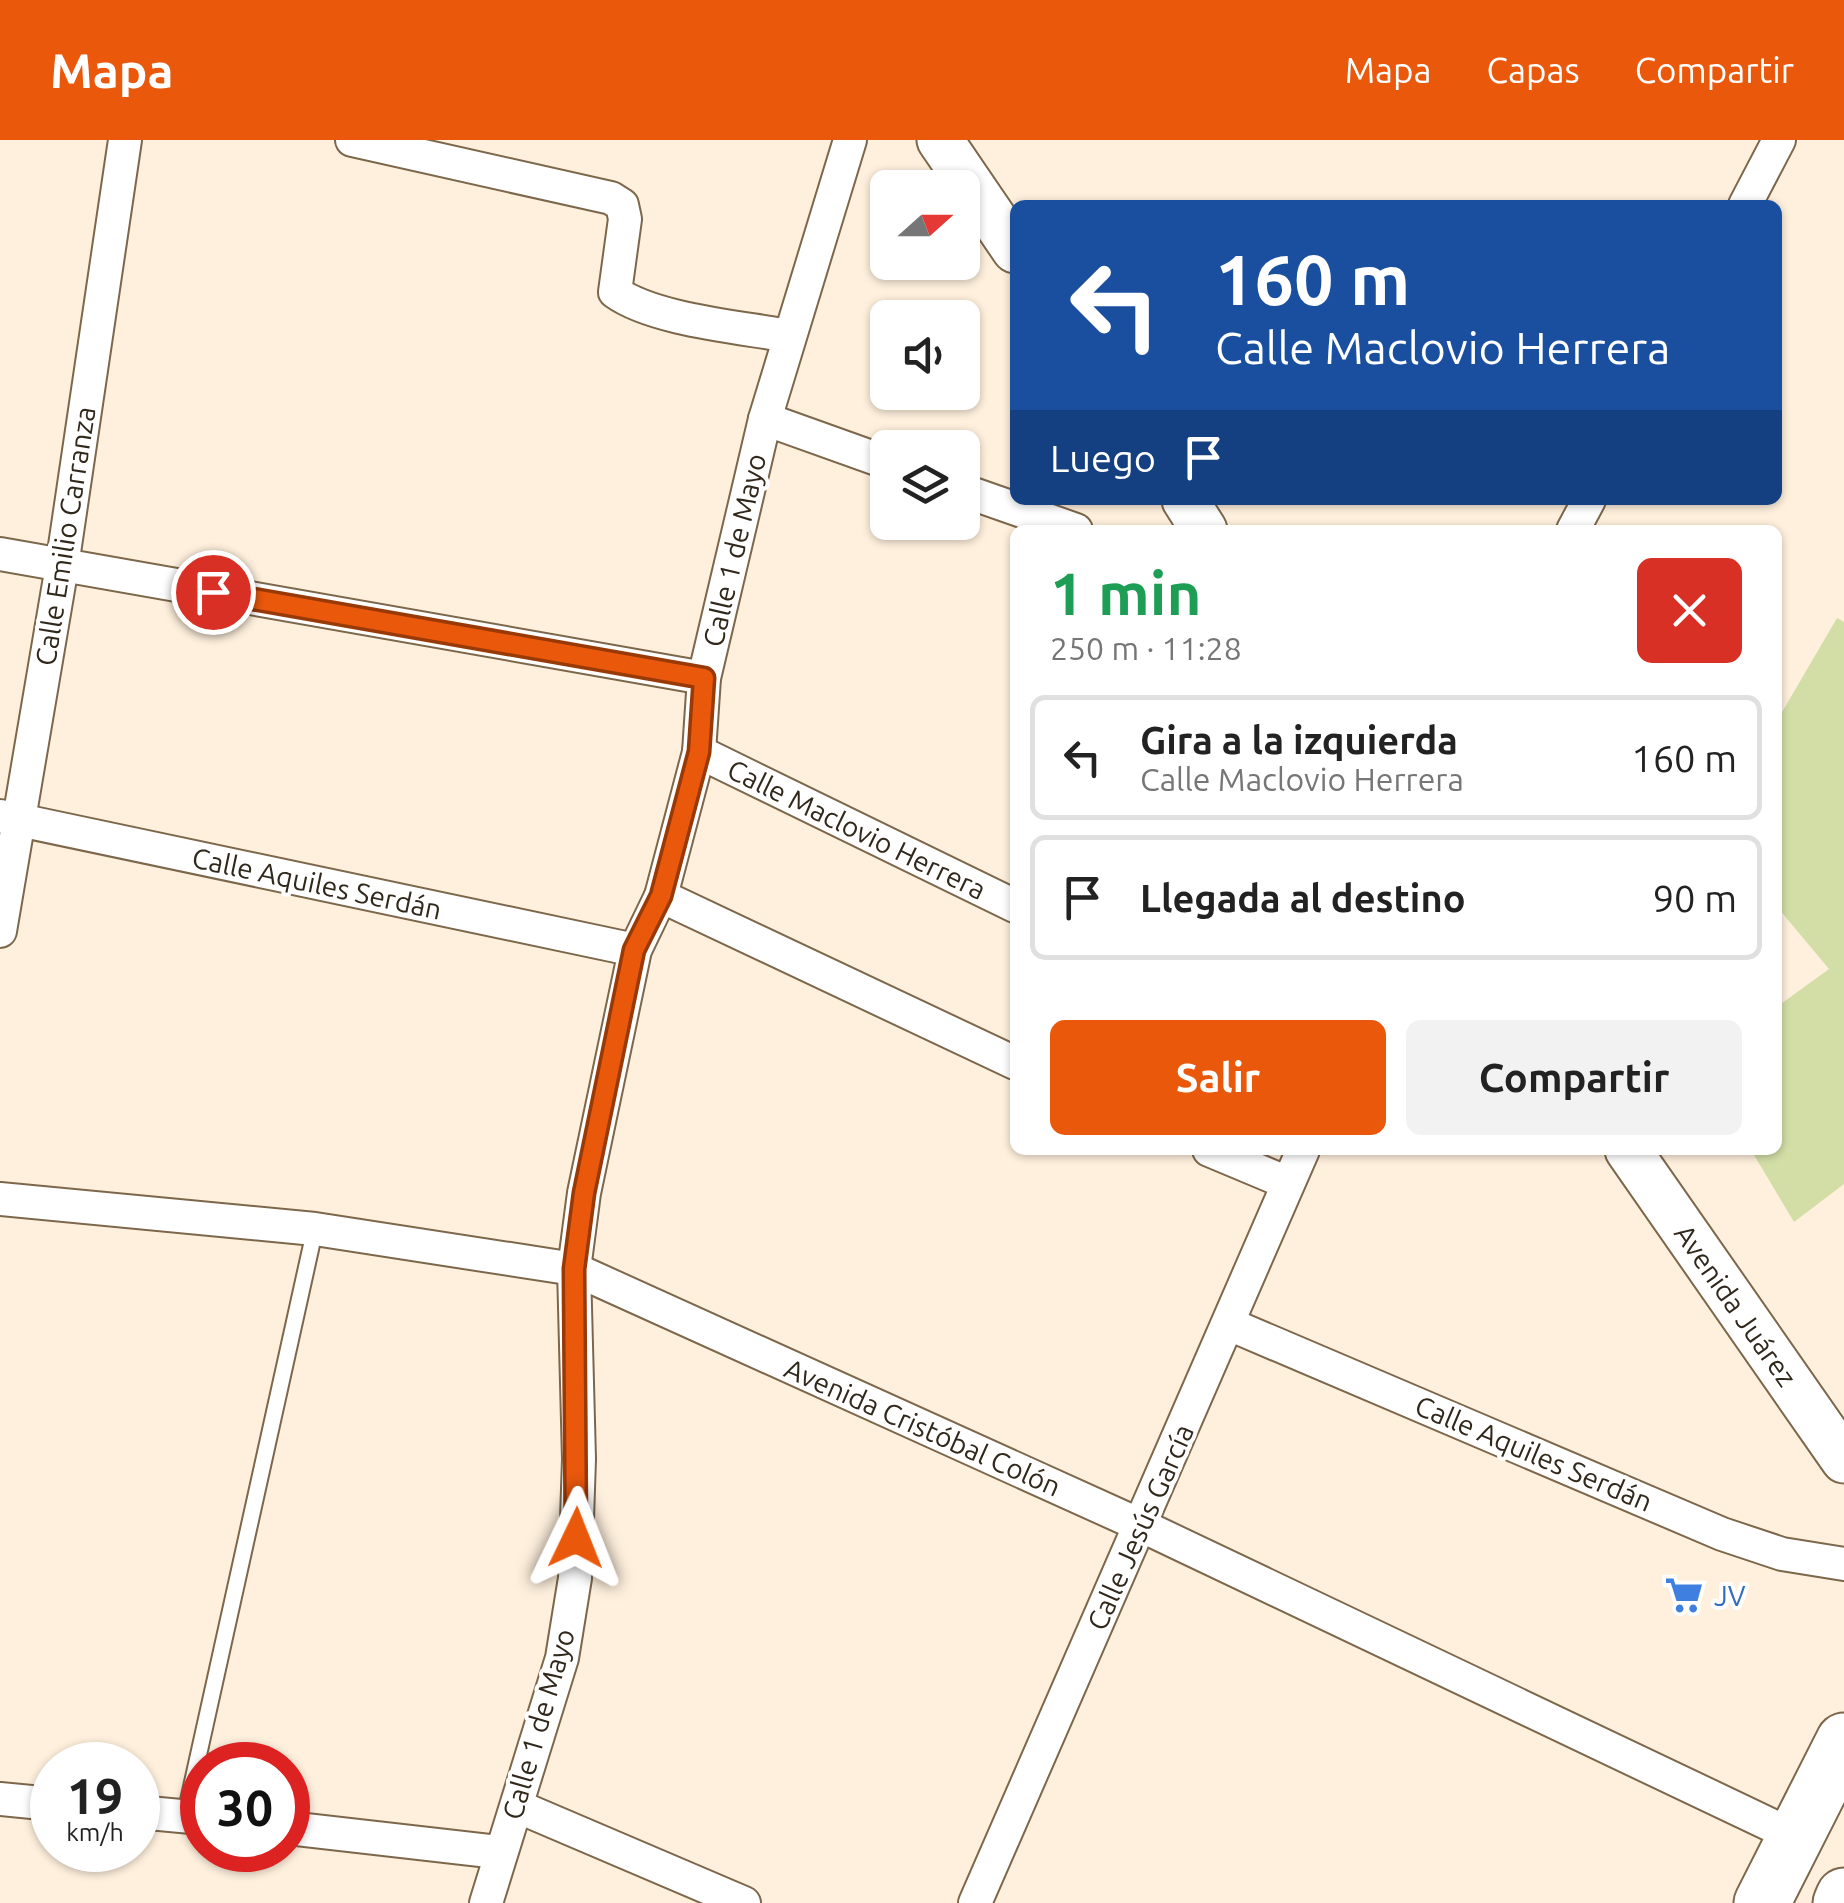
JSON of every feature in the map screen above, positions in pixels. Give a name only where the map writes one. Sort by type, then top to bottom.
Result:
[{"type":"highway","points":[[1762,1903],[1844,1741]]},
{"type":"highway","points":[[1840,1903],[1844,1896]]},
{"type":"main road","points":[[940,140],[1010,243]]},
{"type":"main road","name":"Avenida Juárez","points":[[1631,1155],[1844,1460]]},
{"type":"street","name":"Calle Emilio Carranza","points":[[0,931],[10,818],[62,566],[125,140]]},
{"type":"street","points":[[352,140],[612,198],[622,205],[625,219],[615,292],[628,300],[696,319],[789,336]]},
{"type":"street","name":"Calle 1 de Mayo","points":[[486,1903],[498,1852],[520,1807],[562,1658],[575,1578],[579,1459],[574,1269],[584,1193],[634,950],[661,896],[699,752],[704,678],[765,419],[850,140]]},
{"type":"street","points":[[1748,200],[1779,140]]},
{"type":"street","points":[[765,419],[870,457]]},
{"type":"street","points":[[980,496],[1062,525]]},
{"type":"street","points":[[0,554],[704,678]]},
{"type":"street","name":"Calle Maclovio Herrera","points":[[699,752],[1010,904]]},
{"type":"street","name":"Calle Aquiles Serdán","points":[[10,818],[634,950]]},
{"type":"street","points":[[661,896],[1010,1061]]},
{"type":"street","points":[[1221,1155],[1288,1183]]},
{"type":"street","name":"Calle Jesús García","points":[[975,1903],[1301,1155]]},
{"type":"street","name":"Avenida Cristóbal Colón","points":[[0,1199],[315,1229],[574,1269],[1140,1525],[1794,1836]]},
{"type":"street","name":"Calle Aquiles Serdán","points":[[1229,1324],[1722,1534],[1782,1554],[1844,1564]]},
{"type":"street","points":[[0,1799],[30,1802]]},
{"type":"street","points":[[520,1807],[744,1903]]},
{"type":"street","points":[[310,1831],[498,1852]]},
{"type":"lane","points":[[210,1742],[315,1229]]},
{"type":"green space","points":[[1837,618],[1844,622],[1844,1184],[1794,1222],[1754,1155],[1782,1155],[1782,1003],[1829,969],[1782,913],[1782,712]]},
{"type":"place","name":"JV","points":[[1684,1595]]},
{"type":"route","points":[[213,592],[704,678],[699,752],[661,896],[634,950],[584,1193],[574,1269],[579,1459],[576,1538]]}]
